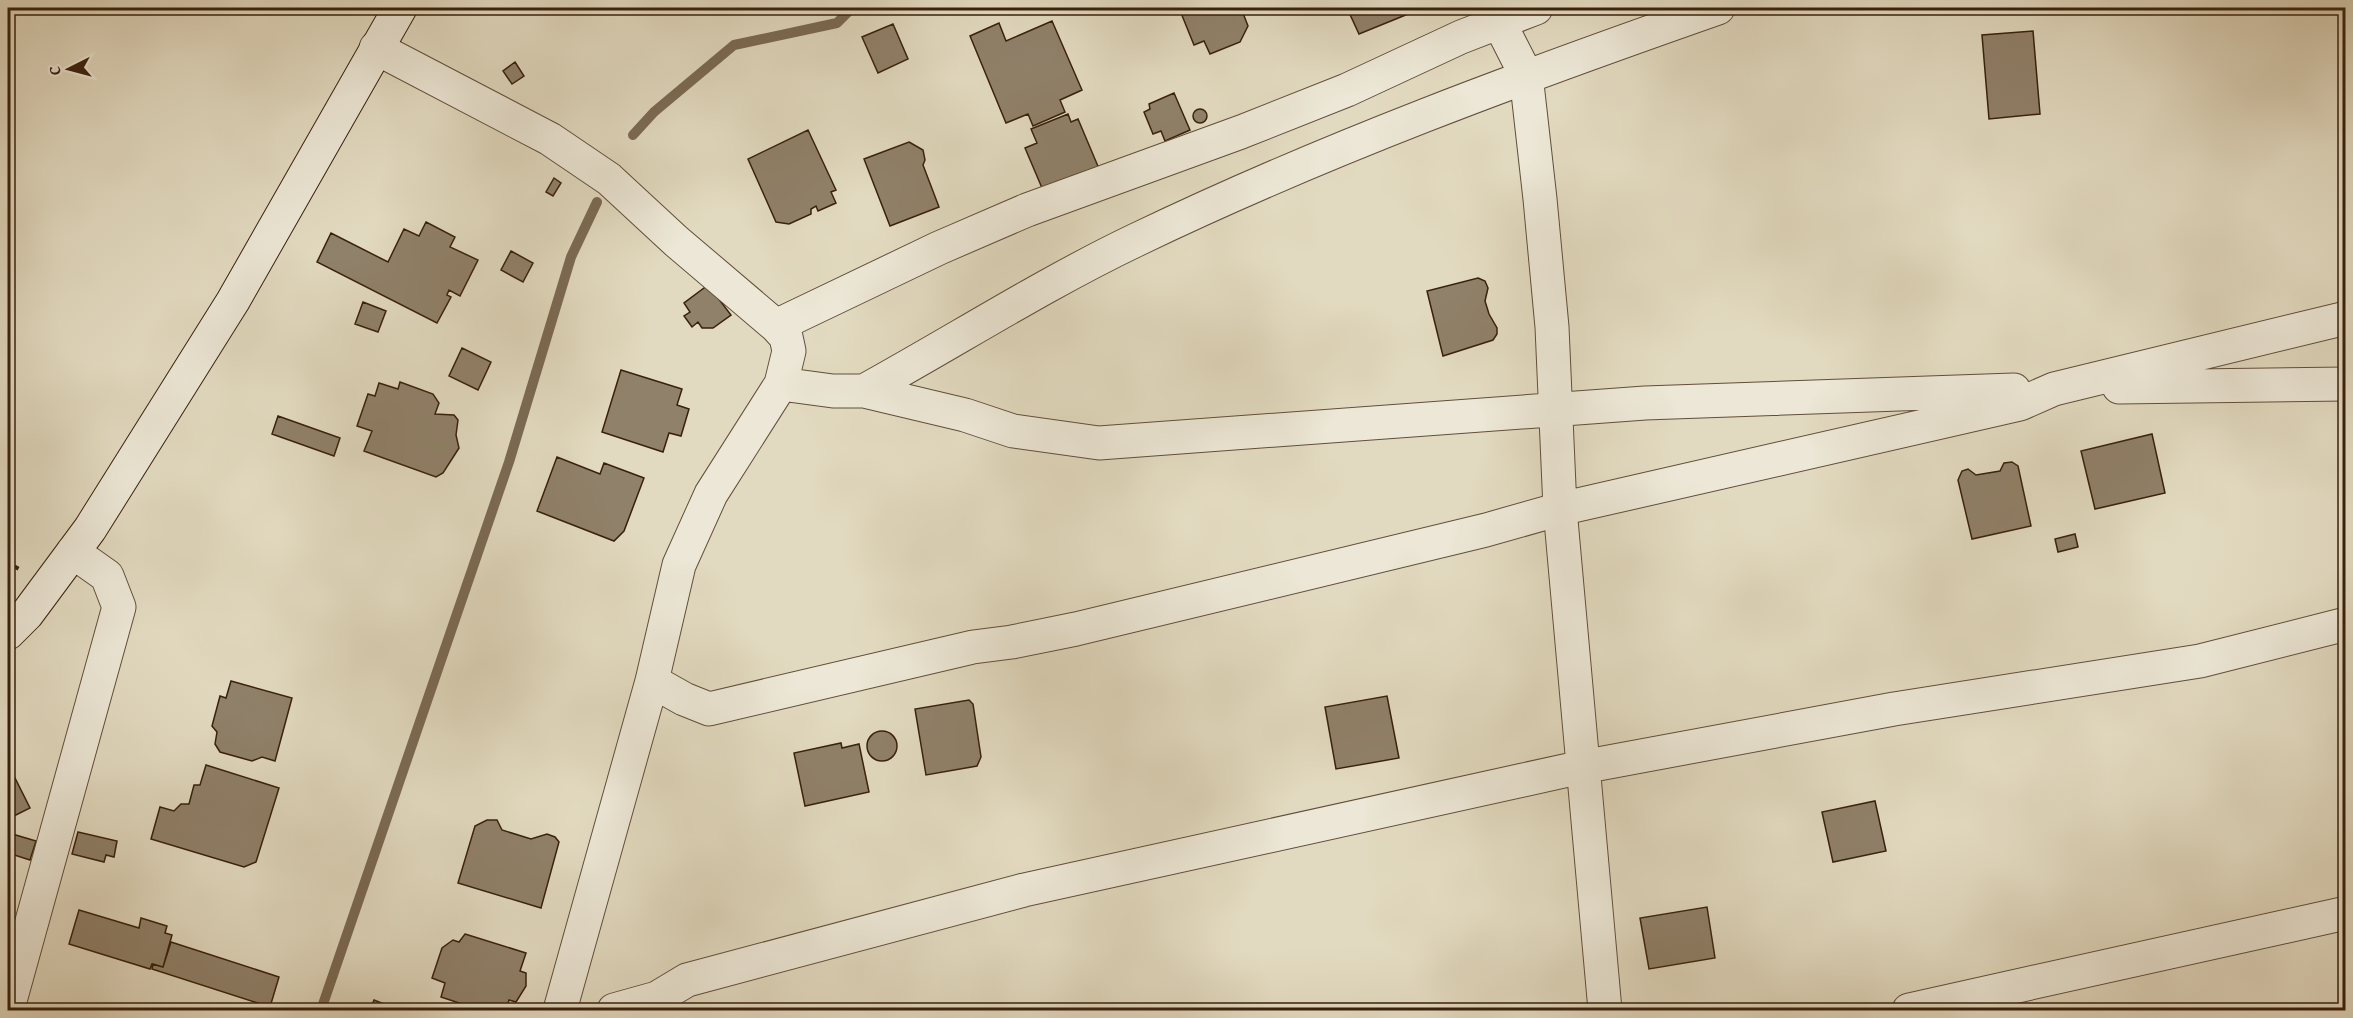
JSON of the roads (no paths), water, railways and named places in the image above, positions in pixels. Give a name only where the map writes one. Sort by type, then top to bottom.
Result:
[{"type":"street","points":[[8,633],[27,614],[74,552],[233,302],[400,8]]},
{"type":"street","points":[[776,326],[939,248],[1026,210],[1262,124],[1347,90],[1499,22],[1536,8]]},
{"type":"street","points":[[864,391],[1040,289],[1136,240],[1312,161],[1526,75],[1718,8]]},
{"type":"street","points":[[1499,22],[1526,75],[1552,327],[1560,509],[1605,1011]]},
{"type":"street","points":[[376,48],[550,139],[609,179],[676,241],[776,326],[786,337],[789,351],[781,384],[711,494],[679,565],[652,681],[561,1007],[611,1011],[657,998],[687,980],[1024,890],[1582,767],[1894,709],[2200,662],[2346,624]]},
{"type":"street","points":[[652,681],[684,699],[709,709],[973,647],[1076,629],[1486,530],[1560,509],[2020,404],[2054,389],[2346,318]]},
{"type":"street","points":[[781,384],[833,391],[864,391],[965,415],[1013,431],[1099,442],[1645,404],[2182,384],[2280,386],[2346,384]]},
{"type":"street","points":[[8,1008],[119,607],[107,576],[74,552]]},
{"type":"street","points":[[1909,1011],[2346,913]]},
{"type":"waterway","points":[[633,135],[654,112],[734,45],[837,23],[852,8]]},
{"type":"waterway","points":[[321,1010],[509,462],[571,257],[597,202]]}]
